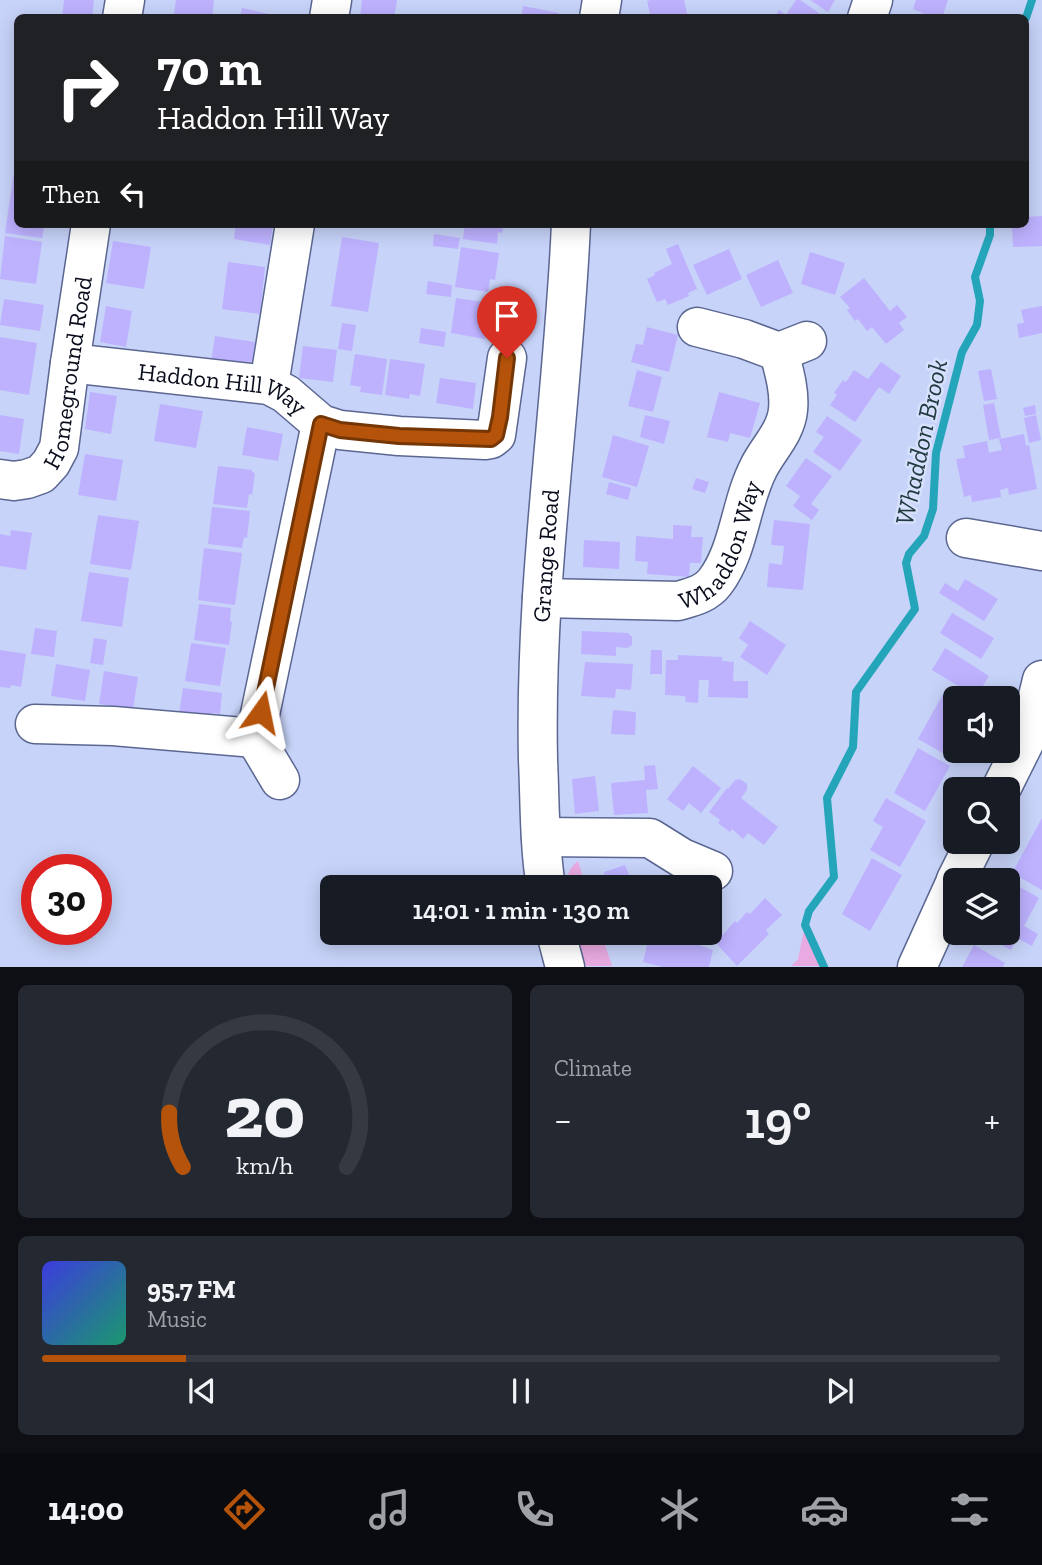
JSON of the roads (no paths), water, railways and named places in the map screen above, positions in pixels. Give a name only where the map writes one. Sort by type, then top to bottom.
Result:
[{"type":"street","name":"Homeground Road","points":[[0,479],[14,481],[41,474],[59,448],[90,228]]},
{"type":"street","points":[[269,385],[294,228]]},
{"type":"street","name":"Grange Road","points":[[545,875],[537,711],[542,598],[571,228]]},
{"type":"street","name":"Whaddon Way","points":[[542,598],[678,601],[699,595],[713,585],[723,570],[749,489],[780,433],[788,412],[787,388],[793,347],[744,339],[697,327]]},
{"type":"street","name":"Haddon Hill Way","points":[[70,363],[269,385],[286,394],[321,424],[340,430],[399,436],[491,439],[496,435],[500,417],[507,358]]},
{"type":"street","points":[[280,780],[255,738],[321,424]]},
{"type":"street","points":[[966,538],[1042,551]]},
{"type":"street","points":[[1007,777],[1029,733],[1042,680]]},
{"type":"street","points":[[34,720],[255,738]]},
{"type":"street","points":[[541,837],[650,838],[690,872]]},
{"type":"street","points":[[917,967],[943,910]]},
{"type":"street","points":[[559,945],[565,967]]},
{"type":"waterway","name":"Whaddon Brook","points":[[1027,14],[1032,0]]},
{"type":"waterway","name":"Whaddon Brook","points":[[824,967],[805,925],[809,911],[834,877],[827,798],[853,747],[856,692],[915,609],[906,563],[909,554],[924,536],[933,509],[936,453],[962,352],[977,325],[980,301],[975,277],[990,228]]}]
